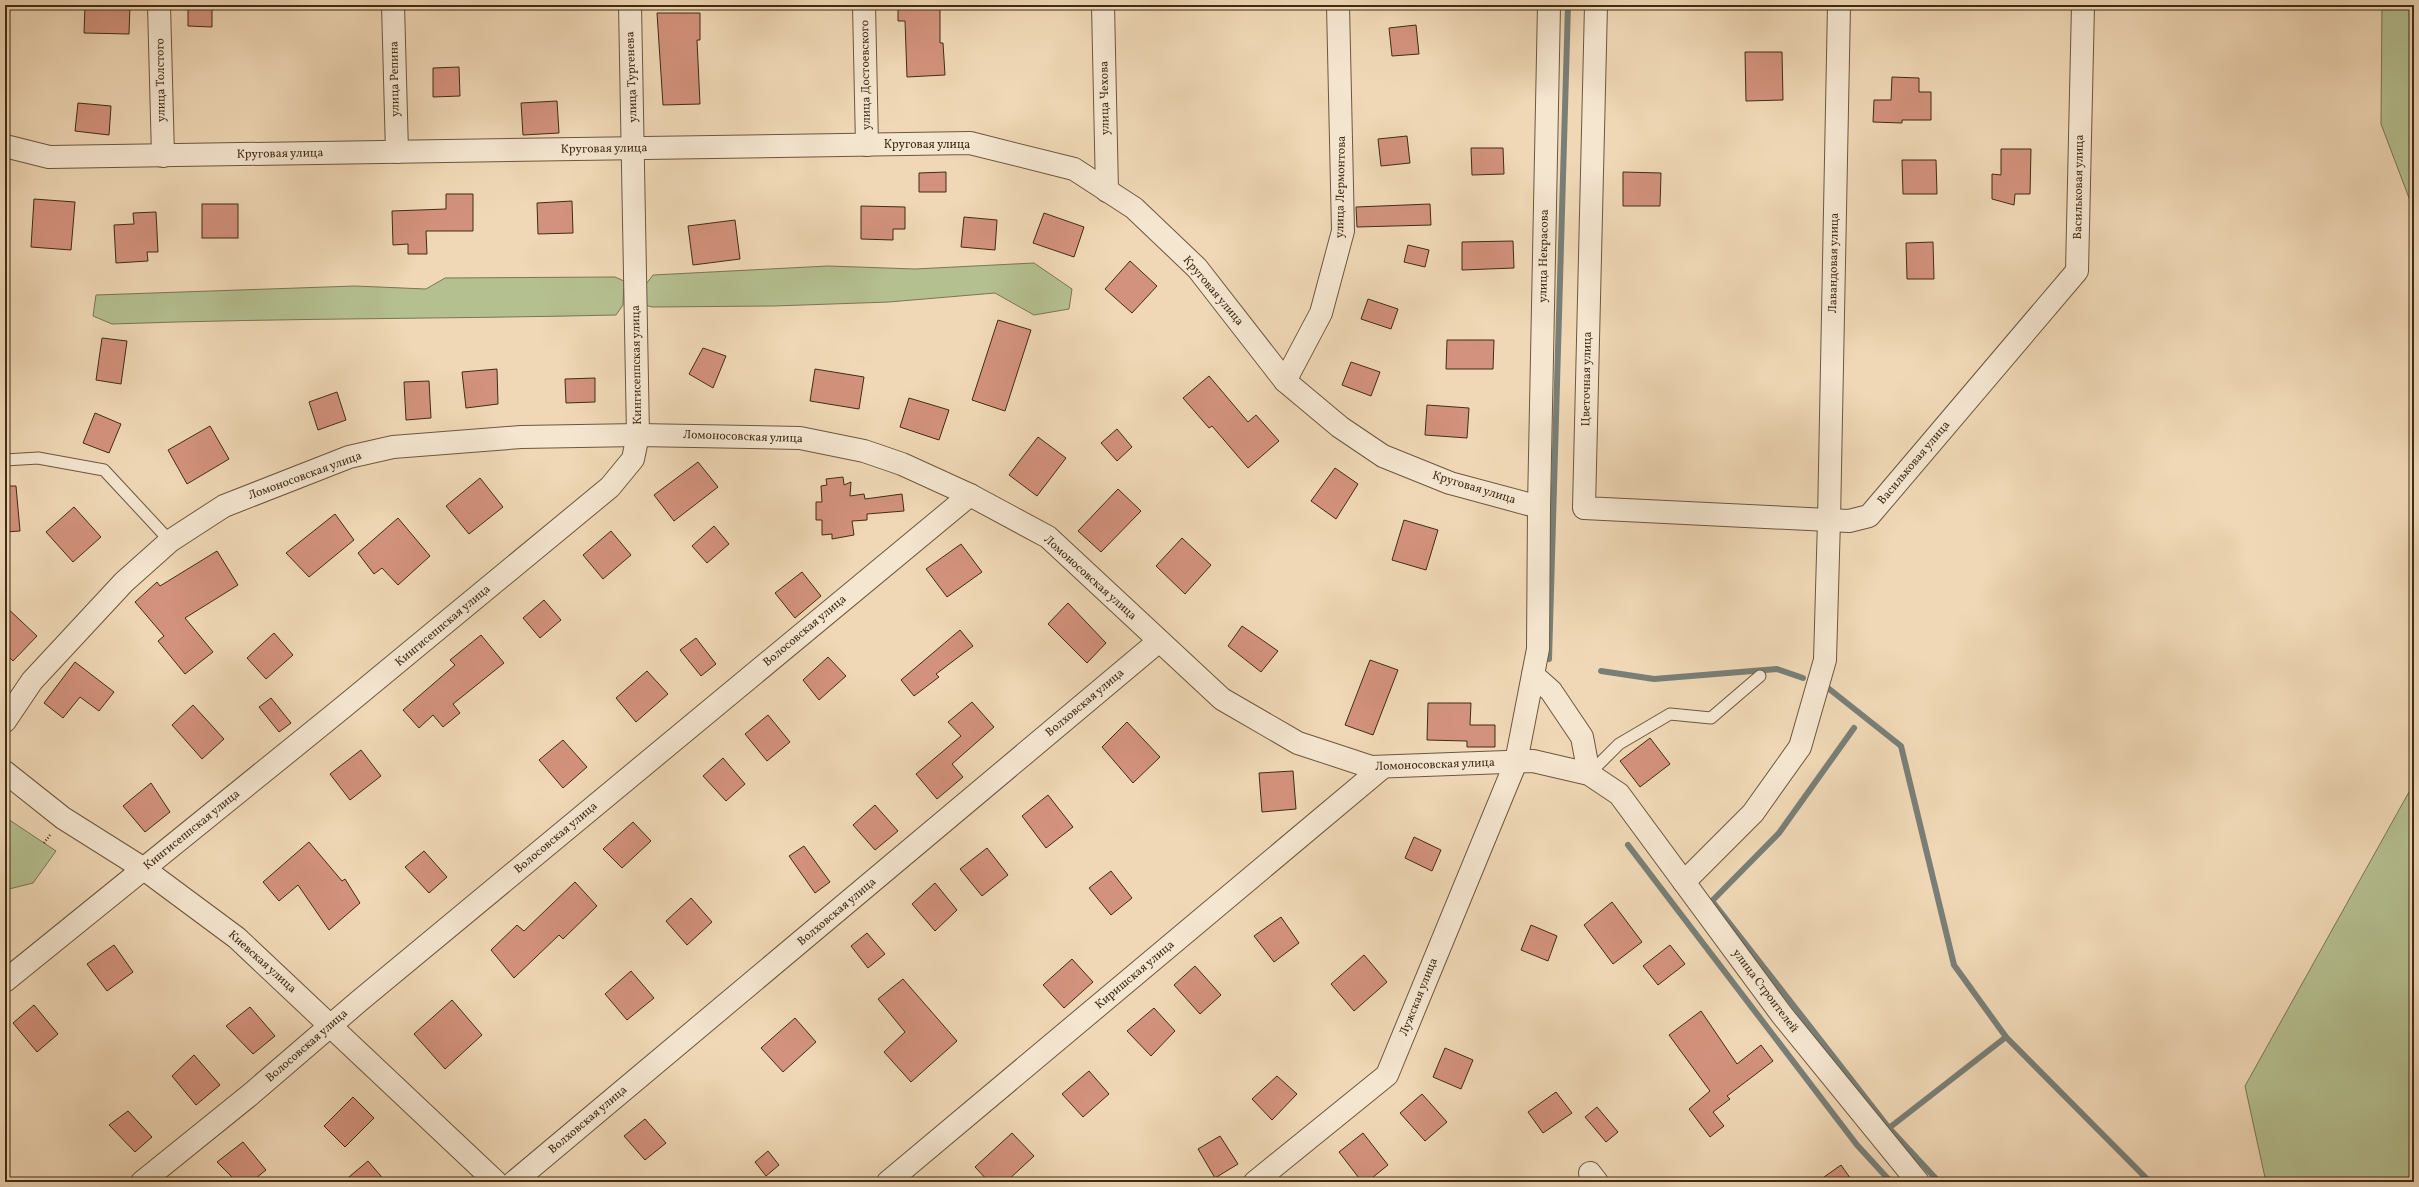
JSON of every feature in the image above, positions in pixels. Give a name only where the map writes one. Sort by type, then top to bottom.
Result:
[{"type":"street","name":"улица Толстого","points":[[159,5],[163,156]]},
{"type":"street","name":"улица Репина","points":[[393,5],[397,152]]},
{"type":"street","name":"улица Тургенева","points":[[630,5],[634,149]]},
{"type":"street","name":"улица Достоевского","points":[[864,5],[868,145]]},
{"type":"street","name":"улица Чехова","points":[[1103,5],[1107,191]]},
{"type":"street","name":"улица Лермонтова","points":[[1285,381],[1321,313],[1343,231],[1338,5]]},
{"type":"street","name":"улица Некрасова","points":[[1538,507],[1549,5]]},
{"type":"street","name":"Цветочная улица","points":[[1596,5],[1584,508],[1829,520]]},
{"type":"street","name":"Лавандовая улица","points":[[1829,520],[1839,5]]},
{"type":"street","name":"Васильковая улица","points":[[1829,520],[1849,521],[1869,516],[2077,271],[2084,5]]},
{"type":"street","name":"Круговая улица","points":[[5,146],[49,157],[970,143],[1074,169],[1134,208],[1197,268],[1285,381],[1340,427],[1383,456],[1450,483],[1538,507]]},
{"type":"street","name":"Кингисеппская улица","points":[[5,981],[341,710],[610,487],[633,458],[638,434],[634,149]]},
{"type":"street","name":"Ломоносовская улица","points":[[5,721],[32,681],[124,582],[170,541],[224,506],[349,457],[393,447],[486,439],[638,434],[800,438],[864,451],[902,464],[970,495],[1048,537],[1222,699],[1298,743],[1371,767],[1533,761],[1589,774],[1619,794]]},
{"type":"street","name":"Волосовская улица","points":[[142,1182],[251,1094],[970,495]]},
{"type":"street","points":[[1516,762],[1538,649],[1538,507]]},
{"type":"street","points":[[1684,882],[1753,813],[1800,747],[1825,660],[1829,520]]},
{"type":"street","name":"Волховская улица","points":[[514,1182],[1159,641]]},
{"type":"street","points":[[1533,675],[1551,691],[1582,737],[1589,774]]},
{"type":"street","name":"Лужская улица","points":[[1255,1182],[1387,1075],[1516,762]]},
{"type":"street","name":"Киришская улица","points":[[888,1182],[1383,767]]},
{"type":"street","name":"Киевская улица","points":[[5,772],[63,818],[144,869],[238,938],[496,1182]]},
{"type":"street","name":"улица Строителей","points":[[1619,794],[1782,1015],[1918,1182]]},
{"type":"lane","points":[[5,460],[38,458],[104,470],[170,541]]},
{"type":"lane","points":[[1589,774],[1619,744],[1670,714],[1711,718],[1760,676]]},
{"type":"green space","points":[[2382,5],[2414,5],[2414,211],[2381,124]]},
{"type":"green space","points":[[1034,263],[1072,289],[1069,309],[1034,315],[995,293],[889,302],[774,306],[652,307],[645,305],[646,284],[653,275],[828,266],[915,269]]},
{"type":"green space","points":[[615,277],[624,281],[623,305],[616,315],[112,324],[93,316],[96,295],[355,286],[426,289],[445,278]]},
{"type":"green space","points":[[2414,783],[2414,1182],[2266,1182],[2245,1086]]},
{"type":"green space","points":[[5,817],[56,851],[33,883],[5,890]]},
{"type":"building","points":[[85,5],[130,5],[129,34],[84,33]]},
{"type":"building","points":[[188,5],[212,5],[212,27],[188,26]]},
{"type":"building","points":[[898,5],[940,5],[940,43],[943,43],[945,75],[907,77],[905,21],[898,21]]},
{"type":"building","points":[[657,13],[700,13],[700,40],[697,40],[700,104],[663,105]]},
{"type":"building","points":[[1416,25],[1419,54],[1392,56],[1389,28]]},
{"type":"building","points":[[1745,52],[1782,52],[1783,100],[1746,101]]},
{"type":"building","points":[[459,67],[460,96],[433,97],[433,68]]},
{"type":"building","points":[[1892,77],[1919,78],[1919,92],[1931,92],[1931,120],[1902,120],[1902,123],[1873,122],[1874,100],[1891,100]]},
{"type":"building","points":[[557,101],[559,133],[523,135],[521,103]]},
{"type":"building","points":[[78,103],[111,106],[109,135],[75,131]]},
{"type":"building","points":[[1407,136],[1410,163],[1381,166],[1378,139]]},
{"type":"building","points":[[1471,148],[1503,148],[1504,174],[1472,175]]},
{"type":"building","points":[[2001,149],[2031,149],[2030,194],[2015,194],[2014,205],[1992,199],[1992,174],[2001,175]]},
{"type":"building","points":[[1902,160],[1936,160],[1937,194],[1903,194]]},
{"type":"building","points":[[946,172],[946,192],[919,192],[919,173]]},
{"type":"building","points":[[1623,172],[1661,173],[1660,206],[1623,206]]},
{"type":"building","points":[[446,194],[473,194],[473,231],[426,231],[427,254],[408,254],[408,244],[393,245],[392,211],[446,209]]},
{"type":"building","points":[[34,199],[75,202],[71,250],[31,247]]},
{"type":"building","points":[[572,201],[573,233],[538,234],[537,203]]},
{"type":"building","points":[[202,204],[238,204],[238,238],[202,238]]},
{"type":"building","points":[[1430,204],[1431,225],[1357,227],[1356,207]]},
{"type":"building","points":[[861,206],[905,207],[905,229],[893,229],[893,240],[861,239]]},
{"type":"building","points":[[156,212],[158,252],[147,252],[148,261],[116,263],[114,225],[134,224],[133,213]]},
{"type":"building","points":[[1044,213],[1084,227],[1074,257],[1033,243]]},
{"type":"building","points":[[964,217],[997,220],[995,250],[961,247]]},
{"type":"building","points":[[735,220],[740,259],[693,265],[688,226]]},
{"type":"building","points":[[1513,241],[1514,268],[1462,270],[1462,242]]},
{"type":"building","points":[[1933,242],[1934,279],[1907,279],[1906,243]]},
{"type":"building","points":[[1408,245],[1429,250],[1425,267],[1404,262]]},
{"type":"building","points":[[1130,261],[1157,286],[1132,313],[1105,289]]},
{"type":"building","points":[[1368,299],[1398,309],[1391,329],[1361,319]]},
{"type":"building","points":[[998,320],[1031,330],[1005,411],[972,400]]},
{"type":"building","points":[[102,338],[127,341],[121,384],[96,380]]},
{"type":"building","points":[[1447,340],[1494,340],[1493,369],[1446,369]]},
{"type":"building","points":[[703,348],[726,356],[713,388],[689,374]]},
{"type":"building","points":[[1351,362],[1380,372],[1371,396],[1342,385]]},
{"type":"building","points":[[497,369],[498,404],[466,408],[462,372]]},
{"type":"building","points":[[815,369],[864,377],[859,409],[810,401]]},
{"type":"building","points":[[1209,376],[1248,422],[1256,415],[1279,441],[1248,468],[1212,426],[1209,428],[1183,398]]},
{"type":"building","points":[[595,378],[595,402],[566,403],[565,379]]},
{"type":"building","points":[[429,381],[431,418],[406,420],[404,382]]},
{"type":"building","points":[[337,392],[346,420],[318,430],[309,402]]},
{"type":"building","points":[[909,398],[949,410],[939,440],[900,427]]},
{"type":"building","points":[[1427,405],[1469,408],[1467,438],[1425,435]]},
{"type":"building","points":[[95,413],[121,424],[109,453],[83,443]]},
{"type":"building","points":[[210,426],[229,459],[187,484],[168,450]]},
{"type":"building","points":[[1117,429],[1132,447],[1117,461],[1101,443]]},
{"type":"building","points":[[1038,437],[1066,458],[1037,496],[1009,475]]},
{"type":"building","points":[[698,462],[718,487],[674,521],[654,495]]},
{"type":"building","points":[[1335,468],[1358,484],[1336,519],[1311,501]]},
{"type":"building","points":[[843,477],[844,485],[851,482],[850,496],[864,494],[865,499],[902,494],[904,511],[867,514],[867,520],[852,521],[854,535],[832,539],[832,534],[822,535],[822,520],[816,520],[816,502],[822,502],[821,486],[827,485],[826,479]]},
{"type":"building","points":[[480,478],[503,507],[469,534],[446,506]]},
{"type":"building","points":[[5,486],[16,486],[20,531],[5,532]]},
{"type":"building","points":[[1118,489],[1141,511],[1101,552],[1078,531]]},
{"type":"building","points":[[74,507],[101,537],[73,562],[46,532]]},
{"type":"building","points":[[335,514],[354,540],[309,577],[286,553]]},
{"type":"building","points":[[398,518],[430,556],[398,585],[382,568],[374,574],[358,553]]},
{"type":"building","points":[[1404,520],[1438,530],[1426,570],[1392,560]]},
{"type":"building","points":[[714,526],[729,544],[707,563],[692,546]]},
{"type":"building","points":[[611,531],[631,555],[603,579],[583,555]]},
{"type":"building","points":[[1182,538],[1211,565],[1185,594],[1156,566]]},
{"type":"building","points":[[961,544],[982,572],[947,597],[926,569]]},
{"type":"building","points":[[217,551],[238,585],[185,618],[213,652],[185,674],[158,641],[164,636],[135,602],[157,582],[160,586]]},
{"type":"building","points":[[802,572],[821,596],[795,618],[775,593]]},
{"type":"building","points":[[544,600],[561,620],[540,638],[523,618]]},
{"type":"building","points":[[1068,603],[1106,643],[1087,663],[1048,624]]},
{"type":"building","points":[[5,606],[37,636],[13,661],[5,653]]},
{"type":"building","points":[[1242,626],[1278,651],[1261,672],[1228,646]]},
{"type":"building","points":[[960,630],[973,646],[936,674],[939,677],[914,696],[901,680]]},
{"type":"building","points":[[274,633],[293,655],[266,679],[247,658]]},
{"type":"building","points":[[481,635],[504,663],[453,704],[460,713],[443,727],[433,715],[419,728],[403,710],[455,665],[450,660]]},
{"type":"building","points":[[696,638],[716,664],[701,676],[680,650]]},
{"type":"building","points":[[828,657],[846,676],[819,700],[803,680]]},
{"type":"building","points":[[1370,660],[1398,670],[1373,735],[1345,725]]},
{"type":"building","points":[[75,662],[114,692],[99,711],[80,697],[63,718],[44,703]]},
{"type":"building","points":[[647,671],[668,694],[636,722],[616,698]]},
{"type":"building","points":[[271,698],[291,723],[279,732],[259,707]]},
{"type":"building","points":[[972,702],[994,727],[952,764],[963,777],[937,799],[916,774],[961,736],[948,722]]},
{"type":"building","points":[[1428,703],[1471,703],[1470,725],[1495,725],[1495,747],[1467,747],[1467,741],[1427,740]]},
{"type":"building","points":[[193,705],[224,739],[202,759],[172,725]]},
{"type":"building","points":[[768,715],[790,742],[767,761],[745,734]]},
{"type":"building","points":[[1127,722],[1160,757],[1133,783],[1102,747]]},
{"type":"building","points":[[1650,738],[1670,764],[1640,787],[1620,761]]},
{"type":"building","points":[[563,740],[587,767],[563,788],[539,760]]},
{"type":"building","points":[[361,750],[381,776],[350,800],[330,774]]},
{"type":"building","points":[[723,758],[745,784],[726,801],[703,776]]},
{"type":"building","points":[[1293,771],[1296,809],[1262,812],[1259,773]]},
{"type":"building","points":[[151,783],[170,812],[145,832],[123,806]]},
{"type":"building","points":[[1048,795],[1073,827],[1046,848],[1022,816]]},
{"type":"building","points":[[875,805],[898,831],[875,850],[853,825]]},
{"type":"building","points":[[633,822],[651,841],[622,868],[603,849]]},
{"type":"building","points":[[1414,837],[1441,850],[1432,871],[1405,858]]},
{"type":"building","points":[[309,842],[342,881],[345,879],[360,903],[329,930],[298,885],[279,901],[263,882]]},
{"type":"building","points":[[804,846],[830,882],[815,893],[789,856]]},
{"type":"building","points":[[987,848],[1008,875],[982,896],[960,869]]},
{"type":"building","points":[[424,851],[447,877],[429,893],[405,867]]},
{"type":"building","points":[[1111,871],[1132,898],[1111,915],[1089,888]]},
{"type":"building","points":[[575,882],[597,906],[563,939],[559,935],[514,978],[491,950],[517,925],[524,931]]},
{"type":"building","points":[[935,883],[957,910],[935,931],[912,904]]},
{"type":"building","points":[[691,898],[712,922],[687,945],[666,921]]},
{"type":"building","points":[[1612,902],[1642,942],[1613,964],[1584,925]]},
{"type":"building","points":[[1281,917],[1299,943],[1274,962],[1254,936]]},
{"type":"building","points":[[1531,925],[1557,936],[1548,961],[1521,950]]},
{"type":"building","points":[[867,933],[885,954],[868,968],[851,946]]},
{"type":"building","points":[[114,945],[133,972],[107,991],[87,964]]},
{"type":"building","points":[[1670,945],[1685,964],[1658,985],[1643,966]]},
{"type":"building","points":[[1364,955],[1387,982],[1354,1011],[1331,984]]},
{"type":"building","points":[[1072,959],[1093,982],[1064,1008],[1043,985]]},
{"type":"building","points":[[1195,966],[1221,995],[1200,1014],[1174,985]]},
{"type":"building","points":[[631,971],[654,998],[627,1020],[605,994]]},
{"type":"building","points":[[903,979],[957,1041],[911,1082],[884,1052],[905,1032],[878,999]]},
{"type":"building","points":[[452,1000],[482,1035],[445,1069],[414,1034]]},
{"type":"building","points":[[34,1005],[58,1034],[37,1052],[13,1023]]},
{"type":"building","points":[[250,1007],[275,1036],[253,1054],[226,1026]]},
{"type":"building","points":[[1154,1008],[1175,1031],[1151,1056],[1127,1031]]},
{"type":"building","points":[[1701,1011],[1737,1064],[1761,1045],[1773,1061],[1727,1096],[1730,1099],[1713,1112],[1724,1126],[1710,1137],[1689,1109],[1710,1091],[1669,1035]]},
{"type":"building","points":[[795,1018],[816,1042],[783,1072],[761,1048]]},
{"type":"building","points":[[1445,1048],[1473,1060],[1461,1089],[1433,1077]]},
{"type":"building","points":[[194,1055],[220,1085],[196,1105],[172,1076]]},
{"type":"building","points":[[1089,1071],[1109,1094],[1083,1117],[1062,1094]]},
{"type":"building","points":[[1277,1076],[1297,1094],[1272,1120],[1252,1099]]},
{"type":"building","points":[[1556,1092],[1572,1113],[1543,1133],[1528,1112]]},
{"type":"building","points":[[1422,1094],[1447,1122],[1425,1141],[1400,1113]]},
{"type":"building","points":[[353,1097],[374,1118],[345,1147],[324,1126]]},
{"type":"building","points":[[1597,1107],[1618,1132],[1606,1142],[1585,1117]]},
{"type":"building","points":[[128,1111],[152,1137],[135,1152],[109,1125]]},
{"type":"building","points":[[645,1119],[666,1143],[645,1160],[624,1136]]},
{"type":"building","points":[[1012,1133],[1034,1156],[1006,1182],[989,1182],[975,1167]]},
{"type":"building","points":[[1363,1133],[1388,1165],[1367,1182],[1362,1182],[1339,1152]]},
{"type":"building","points":[[1220,1136],[1238,1164],[1215,1178],[1198,1149]]},
{"type":"building","points":[[243,1142],[266,1170],[251,1182],[237,1182],[217,1162]]},
{"type":"building","points":[[768,1151],[779,1165],[766,1176],[755,1162]]},
{"type":"building","points":[[368,1161],[386,1182],[343,1182]]},
{"type":"building","points":[[1841,1165],[1853,1182],[1817,1182]]},
{"type":"waterway","points":[[1549,659],[1568,5]]},
{"type":"waterway","points":[[1601,671],[1654,679],[1777,669],[1803,678]]},
{"type":"waterway","points":[[1828,688],[1901,746],[1954,965],[2006,1037],[2150,1182]]},
{"type":"waterway","points":[[1854,728],[1779,833],[1712,901],[1889,1128],[1939,1182]]},
{"type":"waterway","points":[[1628,845],[1857,1145],[1891,1182]]},
{"type":"waterway","points":[[1889,1128],[2006,1037]]}]
